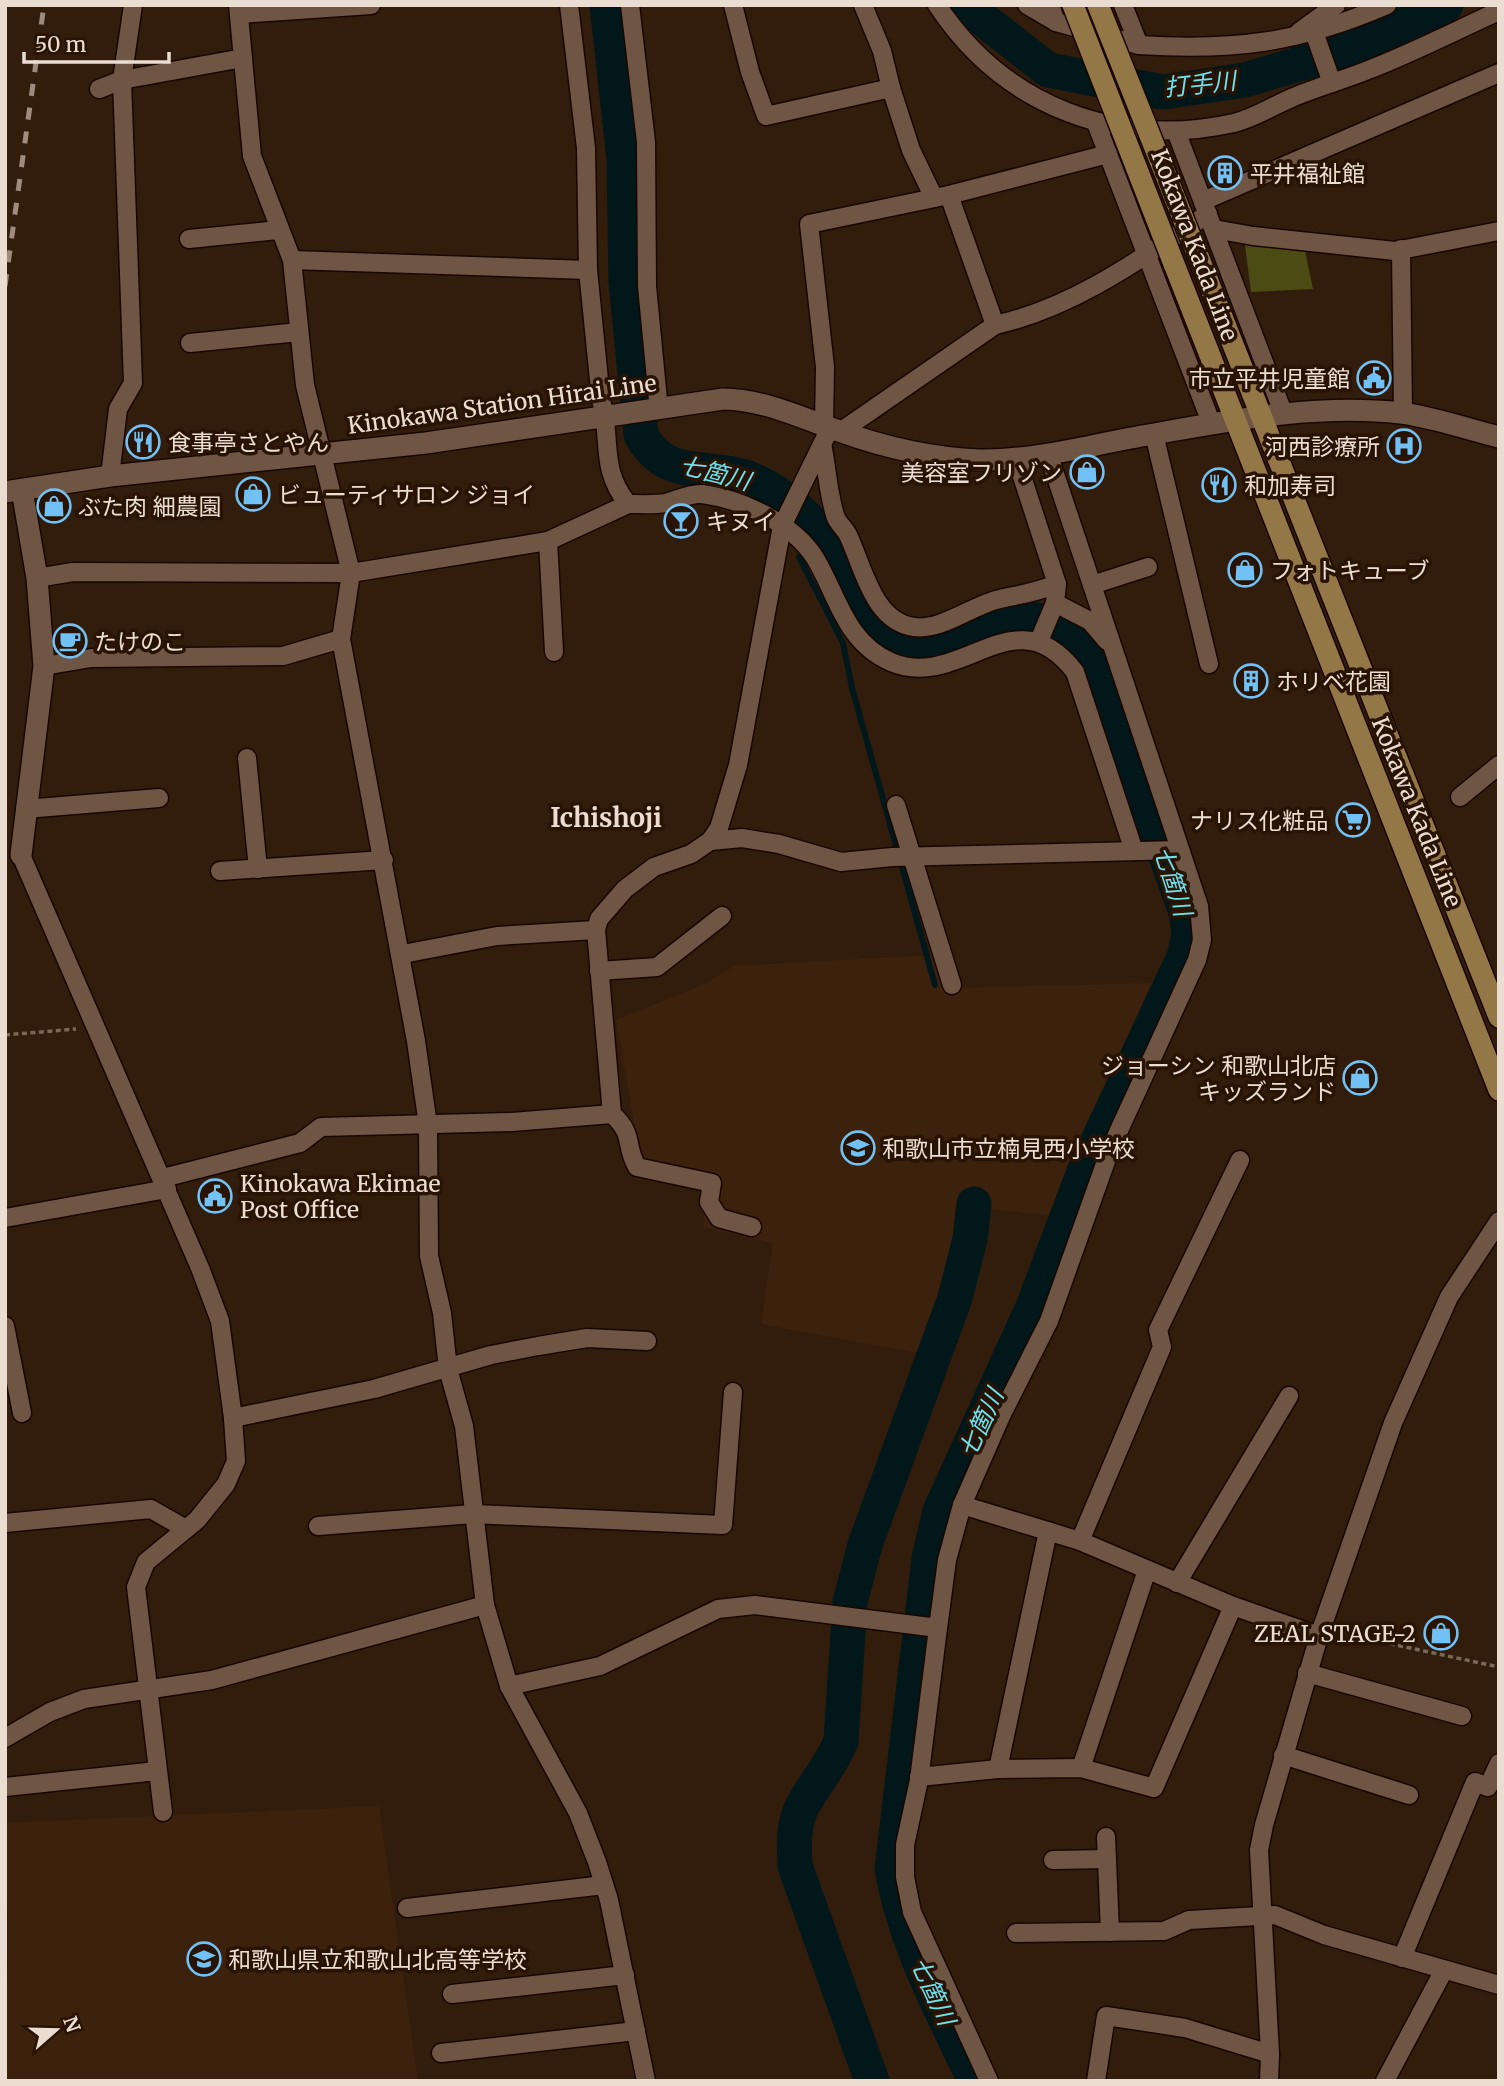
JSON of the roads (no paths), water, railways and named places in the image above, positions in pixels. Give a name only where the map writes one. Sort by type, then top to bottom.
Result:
[{"type":"main road","name":"Kokawa Kada Line","points":[[1073,5],[1234,421],[1499,1090]]},
{"type":"main road","name":"Kokawa Kada Line","points":[[1098,5],[1198,256],[1274,416],[1499,1017]]},
{"type":"main road","name":"Kinokawa Station Hirai Line","points":[[21,855],[44,666],[37,578],[13,491],[110,476],[322,454],[613,417],[723,399],[752,400],[829,432],[903,452],[941,458],[1016,458],[1234,421],[1326,411],[1403,413],[1499,437]]},
{"type":"street","points":[[110,476],[118,409],[133,383],[122,80],[133,5]]},
{"type":"street","points":[[371,5],[238,9],[252,156],[278,230],[292,260],[305,385],[351,573],[341,639],[403,954],[428,1125],[429,1256],[442,1313],[448,1369],[464,1426],[485,1605],[509,1686],[578,1813],[604,1885],[646,2081]]},
{"type":"street","points":[[569,5],[586,148],[589,270],[601,400],[613,417],[605,449],[617,489],[628,503]]},
{"type":"street","points":[[630,5],[646,142],[647,286],[656,410]]},
{"type":"street","points":[[733,5],[750,72],[766,116],[891,88]]},
{"type":"street","points":[[863,5],[882,51],[911,150],[942,197],[995,325]]},
{"type":"street","points":[[937,5],[970,46],[1019,89],[1052,107],[1096,123],[1176,131],[1234,122],[1330,78],[1368,70],[1499,11]]},
{"type":"street","points":[[1027,5],[1139,45],[1204,49],[1257,45],[1294,37],[1316,37],[1387,5]]},
{"type":"street","points":[[1123,5],[1139,45]]},
{"type":"street","points":[[1294,37],[1336,5]]},
{"type":"street","points":[[1316,37],[1330,78]]},
{"type":"street","points":[[99,89],[122,80],[243,58]]},
{"type":"street","points":[[752,1227],[719,1218],[709,1202],[712,1183],[637,1167],[632,1158],[626,1127],[612,1114],[596,930],[599,919],[625,890],[654,867],[691,854],[710,841],[719,828],[738,765],[783,523],[829,432],[995,325],[1011,322],[1100,283],[1208,215],[1499,73]]},
{"type":"street","points":[[1096,123],[1212,425]]},
{"type":"street","points":[[1176,131],[1208,215],[1274,416]]},
{"type":"street","points":[[1056,584],[1024,596],[999,599],[930,625],[910,627],[895,621],[883,610],[847,534],[836,518],[825,367],[809,224],[942,197],[1108,154]]},
{"type":"street","points":[[1208,215],[1253,236],[1401,249],[1499,231]]},
{"type":"street","points":[[189,239],[278,230]]},
{"type":"street","points":[[1401,249],[1403,413]]},
{"type":"street","points":[[292,260],[589,270]]},
{"type":"street","points":[[190,343],[299,332]]},
{"type":"street","points":[[1154,434],[1209,664]]},
{"type":"street","points":[[989,2081],[912,1912],[905,1877],[905,1845],[919,1777],[928,1627],[962,1505],[1049,1321],[1110,1150],[1197,960],[1202,940],[1196,898],[1176,850],[1048,453]]},
{"type":"street","points":[[1016,458],[1056,584],[1054,606],[1041,638]]},
{"type":"street","points":[[37,578],[73,572],[351,573],[548,541],[628,503],[662,504],[698,494],[737,501],[783,523],[814,557],[845,621],[856,636],[872,652],[891,662],[913,670],[934,668],[1001,644],[1041,638],[1056,650],[1074,672],[1143,851]]},
{"type":"street","points":[[548,541],[554,652]]},
{"type":"street","points":[[1092,584],[1148,567]]},
{"type":"street","points":[[1054,606],[1090,621],[1113,650]]},
{"type":"street","points":[[44,666],[91,658],[283,656],[341,639]]},
{"type":"street","points":[[247,758],[258,869]]},
{"type":"street","points":[[1460,797],[1499,765]]},
{"type":"street","points":[[25,809],[159,799]]},
{"type":"street","points":[[896,805],[905,857],[952,985]]},
{"type":"street","points":[[710,841],[742,838],[779,844],[841,862],[905,857],[1176,850]]},
{"type":"street","points":[[21,855],[165,1184],[220,1321],[236,1461],[226,1484],[186,1529],[146,1562],[136,1587],[146,1688],[163,1812]]},
{"type":"street","points":[[220,872],[384,860]]},
{"type":"street","points":[[599,971],[657,967],[722,916]]},
{"type":"street","points":[[403,954],[497,936],[596,930]]},
{"type":"street","points":[[5,1218],[165,1184],[300,1143],[321,1128],[428,1125],[612,1114]]},
{"type":"street","points":[[1080,1541],[1162,1347],[1158,1330],[1240,1160]]},
{"type":"street","points":[[1269,2081],[1270,2054],[1259,1850],[1283,1755],[1321,1630],[1393,1423],[1449,1297],[1499,1222]]},
{"type":"street","points":[[5,1326],[8,1326],[22,1413]]},
{"type":"street","points":[[233,1418],[374,1389],[491,1354],[587,1338],[647,1341]]},
{"type":"street","points":[[318,1525],[473,1514],[723,1524],[733,1392]]},
{"type":"street","points":[[1177,1583],[1289,1396]]},
{"type":"street","points":[[962,1505],[1080,1541],[1233,1606],[1321,1630]]},
{"type":"street","points":[[5,1523],[151,1509],[186,1529]]},
{"type":"street","points":[[998,1769],[1048,1531]]},
{"type":"street","points":[[1081,1768],[1147,1570]]},
{"type":"street","points":[[5,1738],[50,1712],[84,1699],[212,1680],[485,1605]]},
{"type":"street","points":[[509,1686],[600,1667],[718,1609],[755,1605],[928,1627]]},
{"type":"street","points":[[919,1777],[998,1769],[1081,1768],[1154,1788],[1233,1606]]},
{"type":"street","points":[[1307,1674],[1462,1716]]},
{"type":"street","points":[[1283,1755],[1409,1795]]},
{"type":"street","points":[[1402,1958],[1475,1782],[1488,1787],[1499,1763]]},
{"type":"street","points":[[5,1787],[157,1771]]},
{"type":"street","points":[[1106,1837],[1110,1932]]},
{"type":"street","points":[[1053,1860],[1107,1859]]},
{"type":"street","points":[[407,1908],[604,1885]]},
{"type":"street","points":[[1016,1933],[1164,1931],[1189,1920],[1275,1916],[1324,1936],[1499,1986]]},
{"type":"street","points":[[1385,2081],[1444,1970]]},
{"type":"street","points":[[452,1994],[625,1975]]},
{"type":"street","points":[[1096,2081],[1106,2016],[1185,2028],[1270,2054]]},
{"type":"street","points":[[442,2053],[636,2031]]},
{"type":"waterway","name":"七箇川","points":[[607,5],[624,159],[626,281],[641,435],[651,450],[675,465],[748,478],[789,502],[819,531],[834,555],[855,602],[874,629],[887,639],[903,645],[922,645],[1018,619],[1036,620],[1069,634],[1085,650],[1100,672],[1187,915],[1189,935],[1184,957],[1087,1164],[1033,1307],[940,1511],[929,1559],[892,1869],[898,1897],[916,1951],[975,2081]]},
{"type":"waterway","name":"打手川","points":[[965,5],[1048,70],[1163,92],[1245,80],[1346,50],[1446,5]]},
{"type":"waterway","points":[[801,532],[807,518]]},
{"type":"waterway","points":[[799,557],[843,643],[852,688],[935,985]]},
{"type":"waterway","points":[[872,2081],[795,1866],[794,1843],[802,1807],[841,1741],[850,1602],[865,1545],[955,1298],[970,1239],[974,1204]]},
{"type":"railway","points":[[5,286],[44,5]]},
{"type":"place","name":"平井福祉館","points":[[1225,173]]},
{"type":"place","name":"市立平井児童館","points":[[1374,378]]},
{"type":"place","name":"食事亭さとやん","points":[[143,442]]},
{"type":"place","name":"河西診療所","points":[[1404,446]]},
{"type":"place","name":"美容室フリゾン","points":[[1087,472]]},
{"type":"place","name":"和加寿司","points":[[1219,485]]},
{"type":"place","name":"ビューティサロン ジョイ","points":[[253,494]]},
{"type":"place","name":"ぶた肉 細農園","points":[[54,506]]},
{"type":"place","name":"キヌイ","points":[[681,521]]},
{"type":"place","name":"フォトキューブ","points":[[1245,570]]},
{"type":"place","name":"たけのこ","points":[[70,641]]},
{"type":"place","name":"ホリベ花園","points":[[1251,681]]},
{"type":"place","name":"ナリス化粧品","points":[[1353,820]]},
{"type":"place","name":"ジョーシン 和歌山北店 キッズランド","points":[[1360,1078]]},
{"type":"place","name":"和歌山市立楠見西小学校","points":[[858,1148]]},
{"type":"place","name":"Kinokawa Ekimae Post Office","points":[[215,1196]]},
{"type":"place","name":"ZEAL STAGE-2","points":[[1441,1633]]},
{"type":"place","name":"和歌山県立和歌山北高等学校","points":[[204,1959]]},
{"type":"district","name":"Ichishoji","points":[[606,817]]}]
